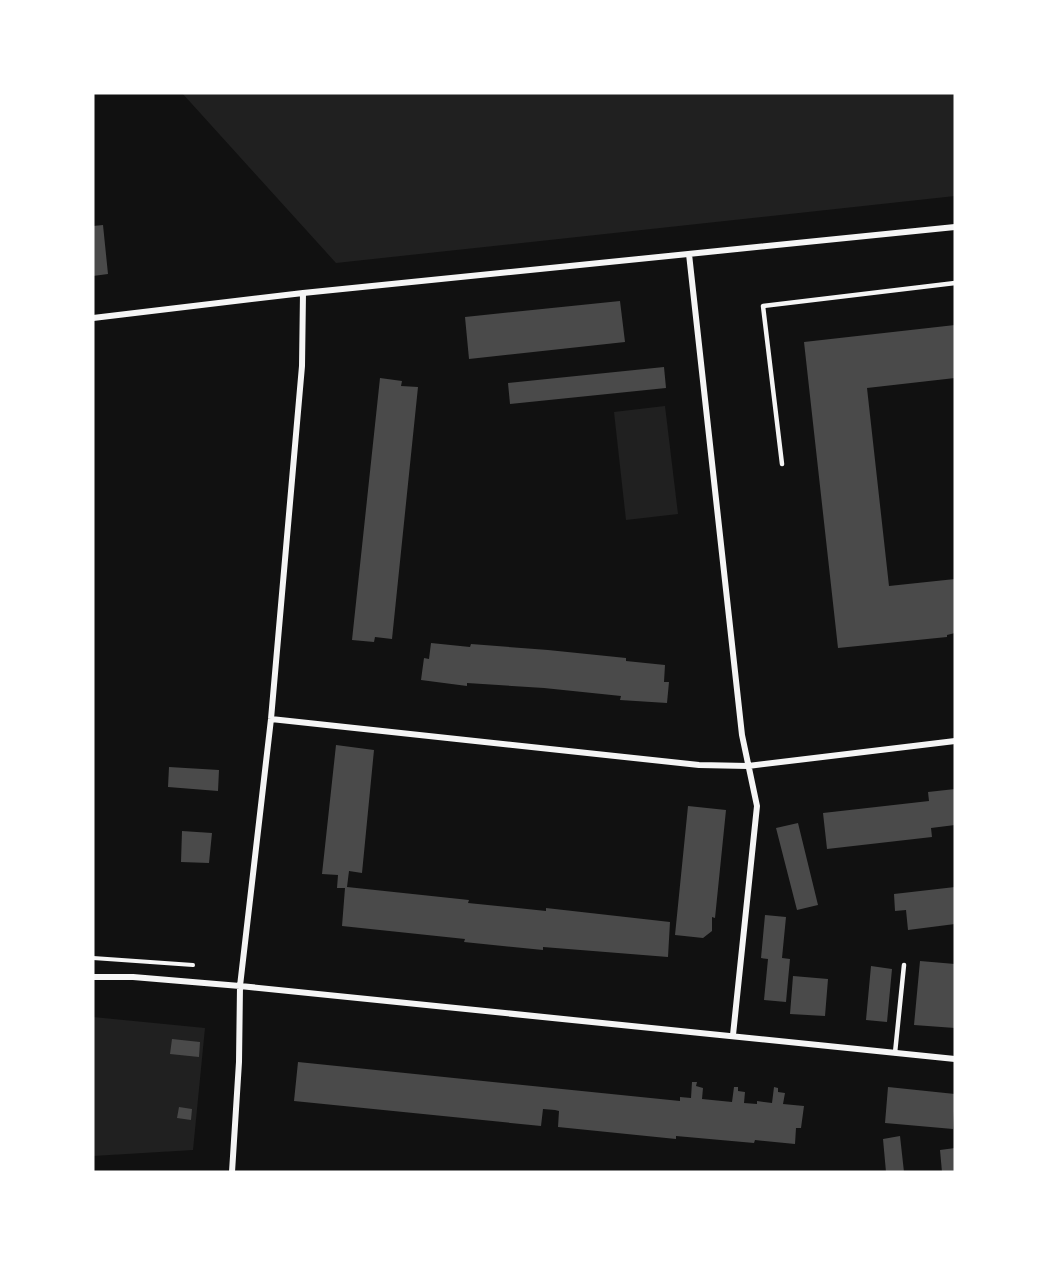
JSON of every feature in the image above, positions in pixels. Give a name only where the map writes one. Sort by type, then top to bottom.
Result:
[{"type":"street","points":[[93,318],[303,293],[955,226]]},
{"type":"street","points":[[689,254],[742,735],[756,806],[733,1035]]},
{"type":"street","points":[[231,1172],[239,1062],[240,986],[271,719],[302,366],[303,293]]},
{"type":"street","points":[[271,719],[699,765],[748,766],[955,741]]},
{"type":"street","points":[[93,977],[133,977],[240,986],[955,1059]]},
{"type":"lane","points":[[782,464],[763,306],[955,283]]},
{"type":"lane","points":[[895,1053],[904,965]]},
{"type":"shaded area","points":[[182,93],[955,93],[955,196],[336,263]]},
{"type":"shaded area","points":[[665,406],[678,514],[626,520],[614,412]]},
{"type":"shaded area","points":[[93,1017],[205,1028],[193,1150],[93,1156]]},
{"type":"building","points":[[103,225],[108,274],[93,276],[93,226]]},
{"type":"building","points":[[620,301],[625,342],[469,359],[465,317]]},
{"type":"building","points":[[955,325],[955,378],[867,388],[889,586],[955,579],[955,633],[947,637],[838,648],[804,342]]},
{"type":"building","points":[[664,367],[666,388],[510,404],[508,383]]},
{"type":"building","points":[[380,378],[402,381],[401,386],[418,387],[392,639],[375,637],[374,642],[352,640]]},
{"type":"building","points":[[431,643],[548,650],[626,658],[626,661],[665,665],[664,682],[669,682],[667,703],[620,700],[621,696],[544,688],[467,683],[467,686],[421,680],[424,658],[429,659]]},
{"type":"building","points":[[336,745],[374,750],[362,873],[349,871],[347,887],[469,900],[468,903],[546,911],[546,908],[670,922],[668,957],[543,947],[543,950],[342,926],[345,888],[337,888],[338,875],[322,874]]},
{"type":"building","points":[[169,767],[219,770],[218,791],[168,787]]},
{"type":"building","points":[[955,789],[955,825],[931,828],[932,837],[827,849],[823,813],[929,801],[928,792]]},
{"type":"building","points":[[688,806],[726,810],[715,918],[712,917],[712,931],[703,938],[675,935]]},
{"type":"building","points":[[798,823],[818,905],[797,910],[776,828]]},
{"type":"building","points":[[182,831],[212,833],[209,863],[181,862]]},
{"type":"building","points":[[955,887],[955,924],[908,930],[906,910],[895,911],[894,894]]},
{"type":"building","points":[[765,915],[786,917],[782,958],[790,959],[786,1002],[764,1000],[768,959],[761,958]]},
{"type":"building","points":[[920,961],[955,964],[955,1028],[914,1025]]},
{"type":"building","points":[[871,966],[892,969],[887,1022],[866,1020]]},
{"type":"building","points":[[793,976],[828,979],[825,1016],[790,1014]]},
{"type":"building","points":[[172,1039],[200,1042],[199,1057],[170,1054]]},
{"type":"building","points":[[298,1062],[680,1101],[680,1097],[691,1098],[692,1082],[697,1082],[696,1086],[703,1088],[702,1099],[732,1102],[734,1087],[738,1087],[738,1091],[745,1092],[744,1103],[757,1104],[757,1101],[772,1103],[774,1087],[778,1088],[778,1092],[785,1093],[783,1104],[804,1106],[801,1128],[796,1128],[795,1144],[676,1136],[676,1139],[558,1127],[559,1111],[555,1110],[543,1109],[541,1126],[294,1101]]},
{"type":"building","points":[[888,1087],[955,1094],[953,1129],[885,1123]]},
{"type":"building","points":[[179,1107],[192,1109],[191,1120],[177,1118]]},
{"type":"building","points":[[900,1136],[904,1172],[886,1172],[883,1139]]},
{"type":"building","points":[[955,1148],[955,1172],[942,1172],[940,1150]]}]
